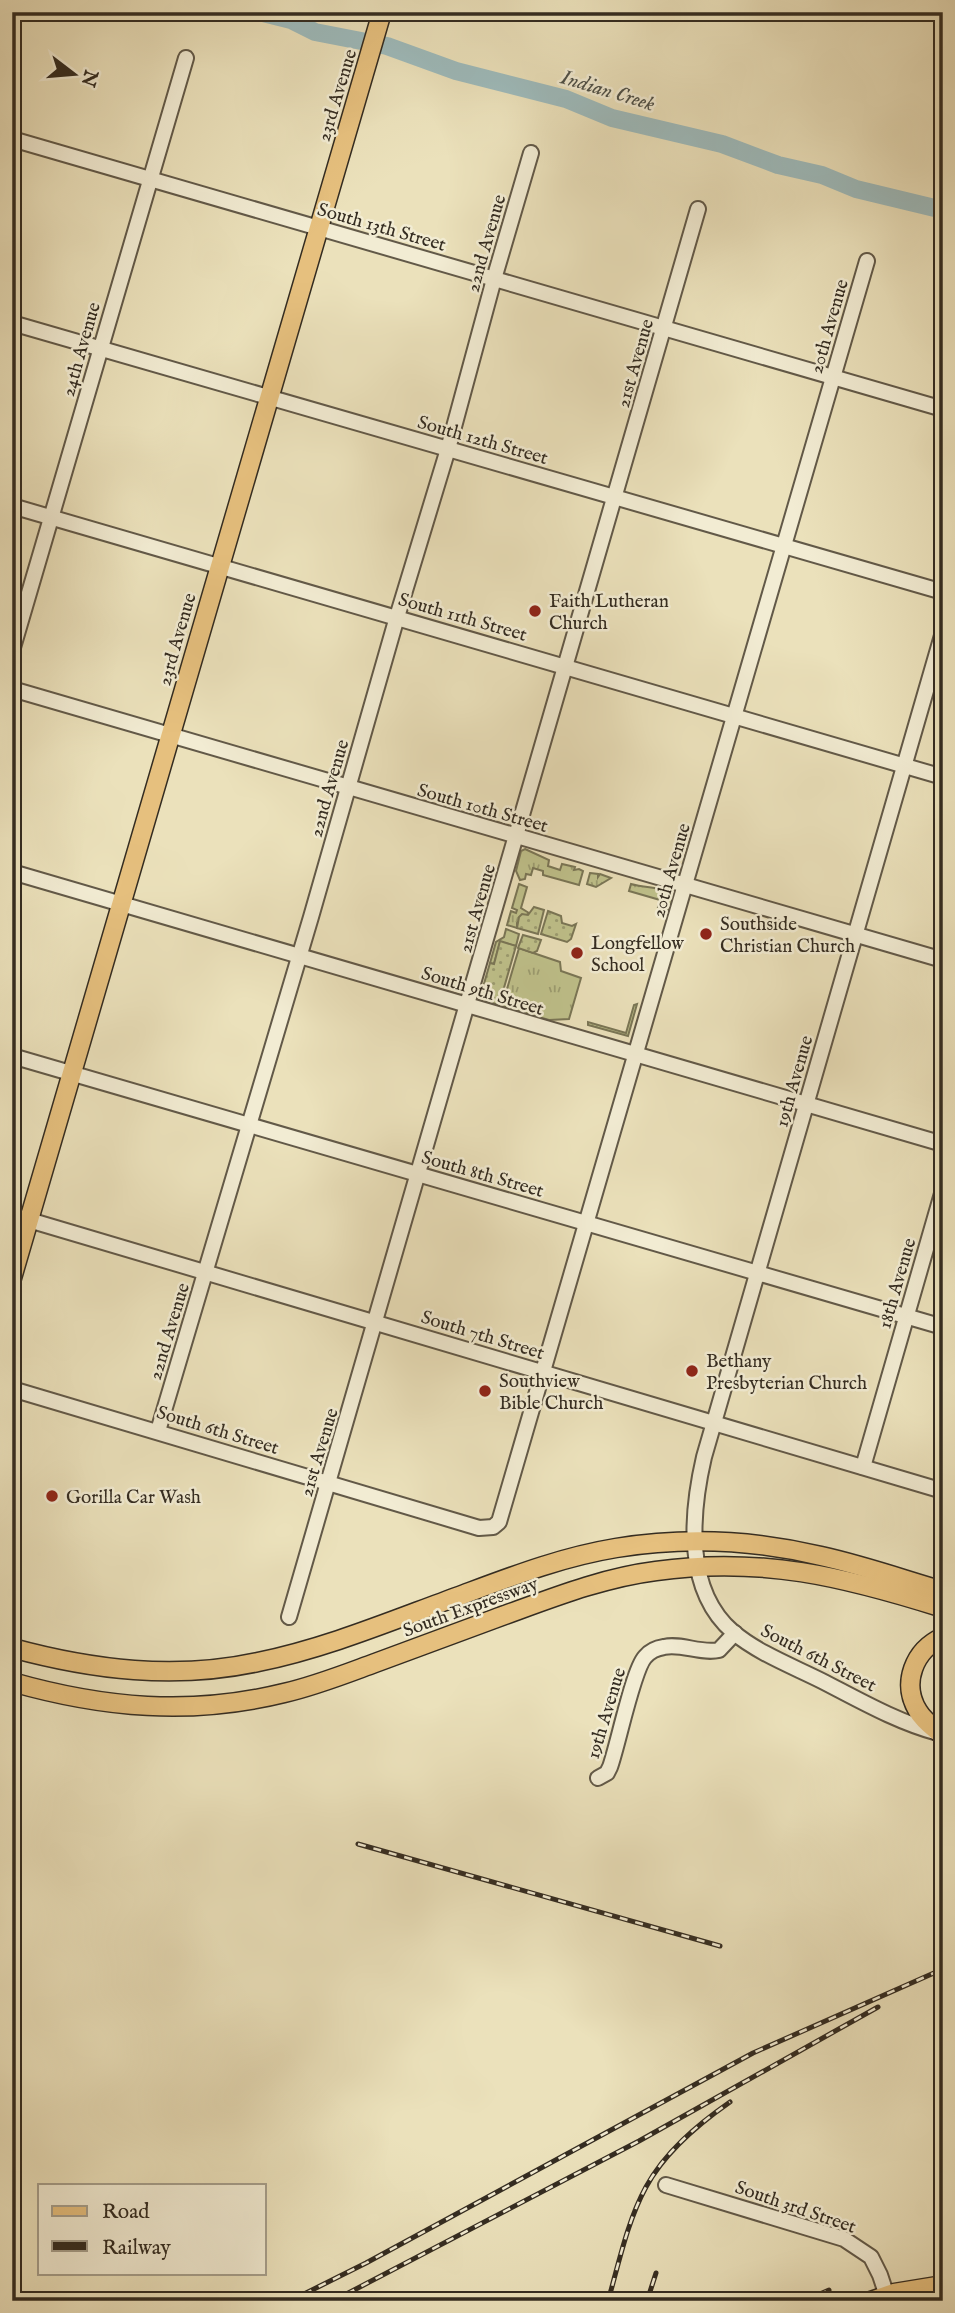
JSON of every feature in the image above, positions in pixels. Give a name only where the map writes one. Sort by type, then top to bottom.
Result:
[{"type":"main road","name":"23rd Avenue","points":[[12,1278],[21,1218],[72,1073],[383,12]]},
{"type":"main road","name":"South Expressway","points":[[12,1648],[69,1663],[120,1670],[180,1671],[228,1667],[323,1645],[568,1558],[638,1545],[695,1542],[753,1544],[807,1553],[943,1591]]},
{"type":"main road","name":"South Expressway","points":[[12,1682],[52,1693],[115,1704],[186,1706],[248,1700],[318,1683],[605,1581],[698,1566],[769,1567],[833,1576],[943,1608]]},
{"type":"main road","points":[[942,1734],[926,1722],[917,1710],[910,1686],[916,1661],[931,1644],[943,1637]]},
{"type":"main road","points":[[879,2298],[943,2286]]},
{"type":"street","name":"24th Avenue","points":[[12,651],[186,58]]},
{"type":"street","name":"South 13th Street","points":[[12,139],[943,409]]},
{"type":"street","name":"22nd Avenue","points":[[158,1432],[448,449],[531,153]]},
{"type":"street","name":"21st Avenue","points":[[289,1617],[698,209]]},
{"type":"street","name":"20th Avenue","points":[[493,1527],[503,1513],[867,261]]},
{"type":"street","name":"South 12th Street","points":[[12,323],[943,592]]},
{"type":"street","name":"South 11th Street","points":[[12,506],[943,777]]},
{"type":"street","name":"19th Avenue","points":[[695,1542],[694,1511],[713,1423],[943,632]]},
{"type":"street","name":"South 10th Street","points":[[12,689],[943,961]]},
{"type":"street","name":"South 9th Street","points":[[12,872],[943,1144]]},
{"type":"street","name":"South 8th Street","points":[[12,1056],[943,1327]]},
{"type":"street","name":"18th Avenue","points":[[863,1467],[943,1190]]},
{"type":"street","name":"South 7th Street","points":[[21,1218],[943,1491]]},
{"type":"street","name":"South 6th Street","points":[[12,1389],[479,1528],[493,1527]]},
{"type":"street","name":"South 6th Street","points":[[695,1542],[698,1566],[709,1603],[735,1633],[763,1652],[888,1714],[942,1734]]},
{"type":"street","name":"19th Avenue","points":[[598,1779],[607,1773],[610,1767],[641,1661],[660,1647],[713,1651],[724,1647],[735,1633]]},
{"type":"street","name":"South 3rd Street","points":[[666,2185],[844,2239],[871,2258],[880,2275],[879,2298]]},
{"type":"green space","points":[[525,849],[549,860],[548,866],[560,870],[562,864],[583,871],[579,885],[543,875],[543,871],[533,868],[531,875],[526,874],[525,879],[520,880],[516,871],[521,851]]},
{"type":"green space","points":[[590,873],[611,878],[596,887],[587,884]]},
{"type":"green space","points":[[519,884],[527,887],[521,908],[529,913],[517,923],[517,928],[507,925],[511,911],[516,913],[517,910],[512,908]]},
{"type":"green space","points":[[631,884],[671,892],[674,898],[670,910],[658,907],[660,900],[629,891]]},
{"type":"green space","points":[[534,907],[544,910],[538,934],[517,928],[519,917],[522,914],[528,915]]},
{"type":"green space","points":[[548,911],[561,916],[562,923],[572,926],[576,924],[571,939],[567,942],[541,934]]},
{"type":"green space","points":[[506,929],[519,934],[516,946],[500,942],[494,964],[490,963],[496,942],[504,937]]},
{"type":"green space","points":[[523,935],[541,940],[537,951],[533,953],[518,948]]},
{"type":"green space","points":[[500,941],[516,946],[499,1005],[486,1001],[481,994],[490,963],[494,964]]},
{"type":"green space","points":[[519,948],[560,962],[561,971],[581,978],[569,1019],[549,1020],[502,1006]]},
{"type":"green space","points":[[637,1004],[628,1036],[588,1025],[588,1022],[626,1033],[634,1005]]},
{"type":"waterway","name":"Indian Creek","points":[[259,12],[291,20],[315,32],[387,46],[456,71],[566,99],[612,118],[722,144],[778,165],[822,175],[856,189],[943,210]]},
{"type":"railway","points":[[358,1844],[720,1946]]},
{"type":"railway","points":[[290,2301],[366,2263],[753,2053],[943,1969]]},
{"type":"railway","points":[[333,2301],[639,2141],[878,2007]]},
{"type":"railway","points":[[608,2301],[624,2243],[646,2187],[663,2162],[683,2140],[730,2102]]},
{"type":"railway","points":[[647,2301],[656,2273]]},
{"type":"railway","points":[[804,2301],[829,2290]]},
{"type":"place","name":"Faith Lutheran Church","points":[[535,611]]},
{"type":"place","name":"Southside Christian Church","points":[[706,934]]},
{"type":"place","name":"Longfellow School","points":[[577,953]]},
{"type":"place","name":"Bethany Presbyterian Church","points":[[692,1371]]},
{"type":"place","name":"Southview Bible Church","points":[[485,1391]]},
{"type":"place","name":"Gorilla Car Wash","points":[[52,1496]]}]
